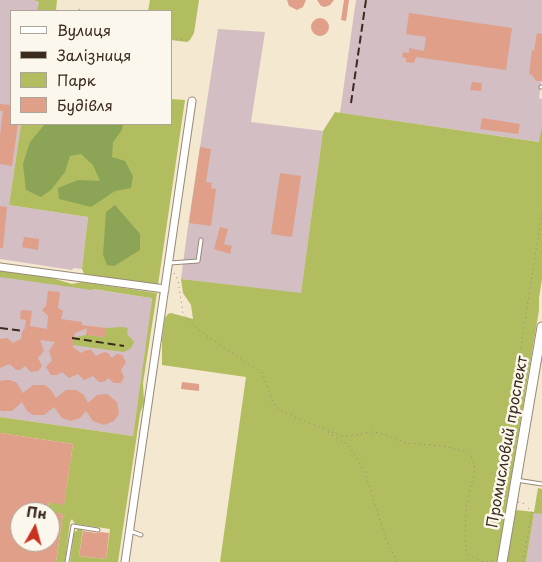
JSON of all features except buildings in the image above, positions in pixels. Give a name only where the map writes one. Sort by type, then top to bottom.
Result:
[{"type":"street","points":[[125,562],[192,101]]},
{"type":"street","points":[[0,267],[165,289]]},
{"type":"street","name":"Промисловий проспект","points":[[502,560],[542,327]]},
{"type":"lane","points":[[169,263],[198,262],[201,240]]},
{"type":"lane","points":[[516,480],[542,484]]},
{"type":"lane","points":[[67,562],[73,526],[98,530]]},
{"type":"lane","points":[[129,531],[141,535]]},
{"type":"path","points":[[172,38],[187,40]]},
{"type":"path","points":[[512,501],[497,498],[542,213]]},
{"type":"path","points":[[169,263],[178,280],[183,313],[195,326],[261,372],[265,378],[273,403],[277,408],[342,436],[371,432],[380,433],[406,443],[444,446],[466,452],[471,456],[474,469],[466,508],[466,550],[470,556],[484,562],[502,560]]},
{"type":"path","points":[[325,430],[348,445],[358,460],[386,539],[397,562]]},
{"type":"path","points":[[524,562],[532,512],[526,506]]},
{"type":"shaded area","points":[[0,0],[33,0],[39,2],[37,10],[10,10],[10,125],[21,125],[9,205],[88,217],[82,269],[74,268],[72,270],[0,259]]},
{"type":"shaded area","points":[[356,0],[542,0],[542,79],[539,98],[542,99],[542,126],[540,142],[340,113]]},
{"type":"shaded area","points":[[218,29],[265,32],[251,122],[323,131],[301,294],[181,279]]},
{"type":"shaded area","points":[[0,275],[151,298],[152,302],[133,436],[0,417]]},
{"type":"shaded area","points":[[534,512],[542,514],[542,562],[526,562]]},
{"type":"green space","points":[[33,0],[57,0],[56,10],[37,10],[39,2]]},
{"type":"green space","points":[[150,0],[199,0],[194,33],[187,42],[172,40],[172,10],[148,10]]},
{"type":"green space","points":[[172,99],[185,100],[158,285],[84,274],[82,269],[88,217],[9,205],[21,125],[172,125]]},
{"type":"green space","points":[[335,112],[539,142],[542,126],[542,279],[539,310],[497,562],[220,562],[246,377],[162,365],[162,339],[165,318],[171,313],[193,319],[191,305],[183,293],[181,279],[301,293],[323,131]]},
{"type":"green space","points":[[44,125],[123,125],[122,130],[113,142],[112,157],[125,161],[133,176],[131,188],[115,191],[91,207],[59,199],[58,188],[78,180],[100,181],[93,165],[81,154],[70,156],[65,172],[51,190],[41,197],[26,190],[23,164],[30,142]]},
{"type":"green space","points":[[115,205],[140,234],[140,250],[114,266],[107,265],[103,255],[106,212]]},
{"type":"green space","points":[[0,270],[45,276],[72,284],[82,282],[157,293],[143,383],[144,402],[140,414],[118,562],[70,562],[74,533],[78,529],[83,529],[79,556],[106,559],[110,529],[75,524],[72,519],[65,562],[56,562],[57,552],[60,552],[63,514],[60,514],[60,503],[64,504],[73,444],[0,433],[0,417],[133,436],[152,300],[151,298],[93,289],[0,277]]},
{"type":"green space","points":[[106,328],[128,328],[127,334],[134,342],[131,348],[124,352],[73,345],[72,338],[86,335],[104,337]]},
{"type":"green space","points":[[538,488],[542,489],[542,514],[534,513],[526,562],[507,562],[516,510],[534,512]]},
{"type":"railway","points":[[351,103],[366,0]]},
{"type":"railway","points":[[0,328],[24,331]]},
{"type":"railway","points":[[72,338],[124,346]]}]
